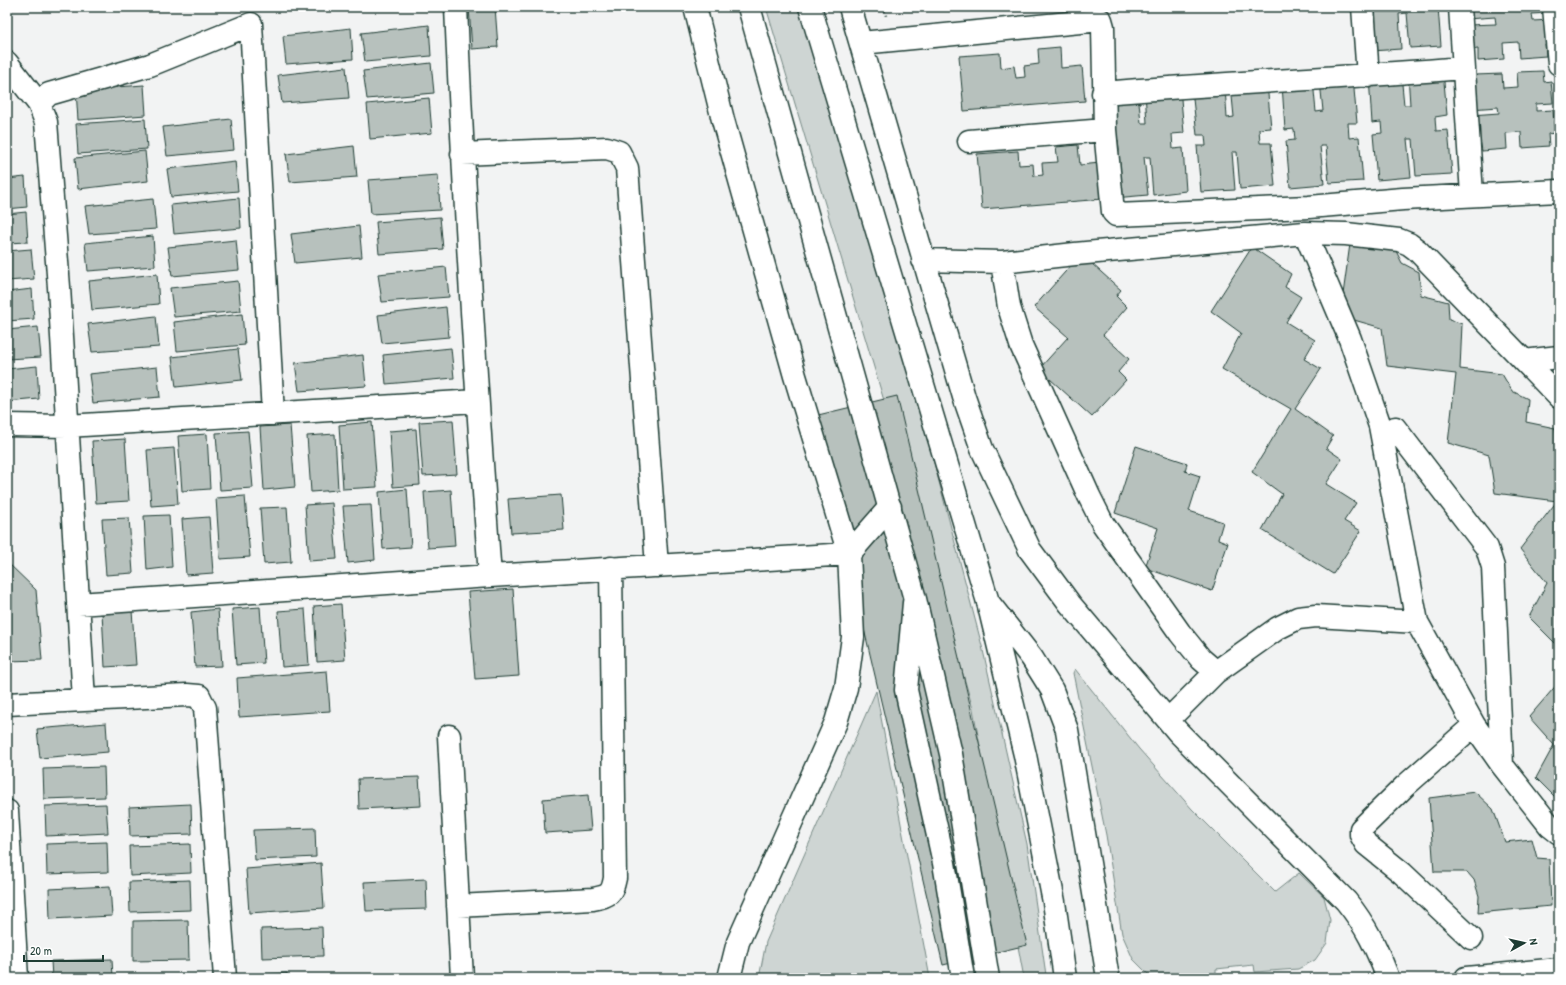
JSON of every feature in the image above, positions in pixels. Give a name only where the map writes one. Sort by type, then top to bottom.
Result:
[{"type":"street","points":[[456,7],[462,154],[477,401],[490,576]]},
{"type":"street","points":[[695,7],[723,120],[786,345],[849,554],[853,637],[846,688],[836,722],[738,942],[729,978]]},
{"type":"street","points":[[749,7],[915,599],[951,754],[988,978]]},
{"type":"street","points":[[810,7],[988,602],[1026,763],[1054,902],[1065,978]]},
{"type":"street","points":[[850,7],[964,397],[982,449],[1030,550],[1070,604],[1168,720],[1256,813],[1346,901],[1362,921],[1373,940],[1388,978]]},
{"type":"street","points":[[1363,7],[1368,76]]},
{"type":"street","points":[[1460,7],[1472,195]]},
{"type":"street","points":[[1554,7],[1559,64]]},
{"type":"street","points":[[861,43],[1100,13],[1103,27],[1103,94],[1105,130],[1113,212],[1116,215],[1309,207],[1403,199],[1559,191]]},
{"type":"street","points":[[40,104],[49,94],[150,65],[251,24],[272,414]]},
{"type":"street","points":[[7,63],[40,104],[46,122],[84,700]]},
{"type":"street","points":[[1103,94],[1193,85],[1368,76],[1463,68]]},
{"type":"street","points":[[969,141],[1105,130]]},
{"type":"street","points":[[462,154],[607,148],[619,152],[627,168],[657,566]]},
{"type":"street","points":[[923,260],[1002,262],[1305,233],[1346,234],[1391,239],[1409,244],[1559,397]]},
{"type":"street","points":[[1305,233],[1350,340],[1380,426],[1417,622],[1474,725],[1502,765],[1550,826],[1559,833]]},
{"type":"street","points":[[1002,262],[1009,307],[1021,345],[1100,517],[1180,633],[1201,659],[1216,672]]},
{"type":"street","points":[[1524,361],[1559,357]]},
{"type":"street","points":[[7,425],[67,426],[477,401]]},
{"type":"street","points":[[1395,428],[1487,548],[1493,567],[1502,765]]},
{"type":"street","points":[[78,604],[611,568],[849,554],[890,507]]},
{"type":"street","points":[[458,906],[593,899],[605,897],[613,890],[615,878],[611,568]]},
{"type":"street","points":[[915,599],[906,690],[944,863],[963,978]]},
{"type":"street","points":[[988,602],[1032,658],[1052,690],[1066,730],[1108,978]]},
{"type":"street","points":[[1168,720],[1216,672],[1278,628],[1298,618],[1316,616],[1417,622]]},
{"type":"street","points":[[7,704],[187,695],[199,696],[205,708],[225,978]]},
{"type":"street","points":[[1471,938],[1402,873],[1366,844],[1360,835],[1361,828],[1405,786],[1474,725]]},
{"type":"street","points":[[449,736],[462,978]]},
{"type":"street","points":[[7,812],[17,978]]},
{"type":"street","points":[[1466,978],[1559,969]]},
{"type":"path","points":[[884,7],[887,19]]},
{"type":"shaded area","points":[[766,7],[798,7],[927,436],[982,646],[1027,844],[1046,975],[1024,978],[973,709],[900,454]]},
{"type":"shaded area","points":[[1075,669],[1139,749],[1192,809],[1275,892],[1299,873],[1324,897],[1330,920],[1327,943],[1315,960],[1298,969],[1255,972],[1254,965],[1216,969],[1216,976],[1157,978],[1149,975],[1133,959],[1122,934],[1106,835],[1073,673]]},
{"type":"shaded area","points":[[876,691],[930,978],[759,978],[766,942]]},
{"type":"building","points":[[469,7],[495,7],[498,47],[472,49]]},
{"type":"building","points":[[1367,7],[1438,7],[1441,46],[1410,48],[1407,13],[1399,14],[1401,49],[1371,51]]},
{"type":"building","points":[[1466,7],[1549,7],[1550,13],[1532,14],[1533,21],[1550,20],[1552,44],[1545,44],[1546,56],[1519,58],[1518,42],[1503,43],[1504,59],[1478,61],[1478,49],[1469,50],[1468,25],[1496,24],[1495,17],[1467,19]]},
{"type":"building","points":[[429,25],[431,56],[365,62],[361,33]]},
{"type":"building","points":[[351,28],[353,59],[286,64],[283,36]]},
{"type":"building","points":[[1060,47],[1061,68],[1082,66],[1085,101],[964,111],[959,56],[1000,53],[1001,68],[1014,66],[1016,78],[1025,77],[1024,66],[1039,64],[1038,49]]},
{"type":"building","points":[[431,63],[434,93],[367,99],[363,71]]},
{"type":"building","points":[[346,67],[349,98],[282,103],[278,75]]},
{"type":"building","points":[[1443,71],[1447,115],[1435,117],[1436,131],[1448,130],[1452,174],[1416,176],[1413,139],[1407,139],[1411,177],[1377,180],[1373,134],[1382,133],[1381,122],[1372,123],[1369,77],[1401,74],[1404,105],[1410,105],[1408,74]]},
{"type":"building","points":[[1543,71],[1544,82],[1551,81],[1553,103],[1536,104],[1536,111],[1553,110],[1555,133],[1548,134],[1549,146],[1522,148],[1521,132],[1506,133],[1507,149],[1482,151],[1480,139],[1473,140],[1471,115],[1499,113],[1498,107],[1470,109],[1475,75],[1502,74],[1503,88],[1518,87],[1517,72]]},
{"type":"building","points":[[1353,78],[1357,123],[1348,123],[1349,138],[1359,137],[1363,181],[1329,183],[1326,146],[1320,146],[1324,184],[1290,187],[1286,141],[1295,140],[1294,129],[1285,130],[1282,84],[1313,81],[1316,112],[1323,111],[1320,81]]},
{"type":"building","points":[[1267,83],[1271,128],[1259,129],[1260,143],[1271,143],[1275,186],[1240,189],[1237,152],[1232,152],[1235,190],[1201,192],[1197,146],[1206,146],[1205,135],[1197,135],[1192,90],[1225,87],[1227,118],[1234,117],[1231,86]]},
{"type":"building","points":[[144,85],[146,115],[78,120],[76,90]]},
{"type":"building","points":[[1180,88],[1184,133],[1172,134],[1173,149],[1183,148],[1186,191],[1153,195],[1150,157],[1144,157],[1148,195],[1114,198],[1110,152],[1119,151],[1118,140],[1109,141],[1106,95],[1138,92],[1141,123],[1147,123],[1145,92]]},
{"type":"building","points":[[429,98],[432,133],[370,139],[367,104]]},
{"type":"building","points":[[145,119],[147,149],[78,154],[76,124]]},
{"type":"building","points":[[231,119],[234,150],[167,156],[163,127]]},
{"type":"building","points":[[1078,145],[1080,165],[1100,163],[1103,199],[982,209],[977,154],[1018,151],[1019,165],[1033,164],[1034,176],[1043,175],[1042,163],[1058,162],[1056,147]]},
{"type":"building","points":[[354,146],[357,177],[290,182],[286,154]]},
{"type":"building","points":[[145,151],[148,181],[78,189],[75,158]]},
{"type":"building","points":[[235,161],[238,191],[171,197],[167,169]]},
{"type":"building","points":[[438,175],[440,210],[371,214],[368,180]]},
{"type":"building","points":[[25,177],[27,207],[7,209],[7,179]]},
{"type":"building","points":[[239,198],[241,228],[174,234],[171,205]]},
{"type":"building","points":[[153,199],[156,229],[89,234],[85,206]]},
{"type":"building","points":[[26,212],[28,242],[7,243],[7,214]]},
{"type":"building","points":[[440,217],[443,249],[379,254],[376,222]]},
{"type":"building","points":[[359,226],[362,257],[295,263],[291,234]]},
{"type":"building","points":[[153,236],[155,266],[88,271],[85,243]]},
{"type":"building","points":[[236,240],[239,270],[172,276],[168,247]]},
{"type":"building","points":[[1350,244],[1394,247],[1402,263],[1419,272],[1421,295],[1448,302],[1449,319],[1462,324],[1460,369],[1502,374],[1512,391],[1528,399],[1526,422],[1555,428],[1559,444],[1559,647],[1529,617],[1547,583],[1520,549],[1557,501],[1495,493],[1489,455],[1448,443],[1456,374],[1387,366],[1382,328],[1340,316]]},
{"type":"building","points":[[1252,247],[1291,274],[1285,287],[1301,297],[1286,322],[1315,340],[1304,359],[1321,369],[1295,409],[1333,436],[1326,448],[1342,459],[1326,484],[1356,503],[1344,521],[1361,531],[1333,574],[1262,530],[1282,494],[1252,472],[1291,409],[1222,369],[1241,333],[1211,311]]},
{"type":"building","points":[[31,249],[34,279],[7,281],[7,251]]},
{"type":"building","points":[[1081,254],[1121,290],[1116,296],[1127,307],[1103,335],[1129,359],[1118,372],[1126,380],[1092,417],[1039,369],[1068,337],[1034,307]]},
{"type":"building","points":[[446,267],[449,297],[382,302],[378,274]]},
{"type":"building","points":[[157,274],[159,304],[92,310],[89,281]]},
{"type":"building","points":[[238,281],[241,311],[174,317],[170,288]]},
{"type":"building","points":[[32,289],[34,319],[7,321],[7,292]]},
{"type":"building","points":[[446,307],[449,337],[382,343],[378,315]]},
{"type":"building","points":[[242,314],[245,345],[177,351],[174,322]]},
{"type":"building","points":[[156,316],[159,347],[92,352],[88,324]]},
{"type":"building","points":[[38,327],[41,357],[7,359],[7,330]]},
{"type":"building","points":[[451,348],[454,378],[386,384],[383,355]]},
{"type":"building","points":[[238,349],[242,380],[176,387],[172,357]]},
{"type":"building","points":[[363,355],[366,386],[299,391],[295,363]]},
{"type":"building","points":[[37,366],[39,399],[7,402],[7,369]]},
{"type":"building","points":[[157,367],[160,397],[93,403],[89,374]]},
{"type":"building","points":[[897,396],[1027,945],[943,965],[814,416]]},
{"type":"building","points":[[453,420],[457,474],[423,476],[419,422]]},
{"type":"building","points":[[372,422],[377,487],[343,489],[339,425]]},
{"type":"building","points":[[290,425],[295,487],[264,490],[260,427]]},
{"type":"building","points":[[416,429],[420,485],[393,487],[389,431]]},
{"type":"building","points":[[248,431],[253,488],[220,490],[216,433]]},
{"type":"building","points":[[207,434],[210,489],[182,491],[178,436]]},
{"type":"building","points":[[335,434],[338,490],[311,492],[307,436]]},
{"type":"building","points":[[125,439],[129,501],[96,503],[92,441]]},
{"type":"building","points":[[1136,446],[1187,463],[1185,471],[1200,476],[1189,511],[1223,522],[1218,539],[1228,543],[1212,591],[1145,568],[1158,528],[1115,513]]},
{"type":"building","points":[[174,448],[178,504],[151,506],[147,450]]},
{"type":"building","points":[[407,489],[411,547],[383,549],[379,492]]},
{"type":"building","points":[[451,490],[455,546],[428,548],[424,492]]},
{"type":"building","points":[[561,495],[564,530],[511,533],[508,499]]},
{"type":"building","points":[[245,496],[250,557],[220,559],[216,498]]},
{"type":"building","points":[[332,503],[337,559],[309,561],[305,505]]},
{"type":"building","points":[[371,505],[375,560],[348,563],[343,506]]},
{"type":"building","points":[[287,507],[291,562],[264,564],[260,508]]},
{"type":"building","points":[[169,515],[172,567],[147,570],[144,516]]},
{"type":"building","points":[[209,517],[213,573],[186,575],[182,519]]},
{"type":"building","points":[[129,518],[133,573],[106,575],[102,519]]},
{"type":"building","points":[[7,562],[36,590],[42,660],[7,661]]},
{"type":"building","points":[[513,589],[519,676],[475,679],[468,592]]},
{"type":"building","points":[[341,604],[345,660],[317,662],[314,606]]},
{"type":"building","points":[[260,607],[264,663],[236,665],[232,609]]},
{"type":"building","points":[[218,609],[222,666],[195,667],[191,612]]},
{"type":"building","points":[[305,609],[309,665],[282,667],[278,611]]},
{"type":"building","points":[[132,611],[136,665],[105,667],[102,613]]},
{"type":"building","points":[[327,671],[330,711],[239,717],[237,678]]},
{"type":"building","points":[[1559,682],[1559,801],[1536,778],[1554,745],[1529,717]]},
{"type":"building","points":[[106,723],[108,752],[40,758],[37,729]]},
{"type":"building","points":[[104,767],[105,797],[44,799],[43,769]]},
{"type":"building","points":[[419,777],[421,806],[359,809],[358,779]]},
{"type":"building","points":[[1475,792],[1493,809],[1505,842],[1532,839],[1537,858],[1549,859],[1551,906],[1478,913],[1479,896],[1474,880],[1467,872],[1434,872],[1429,798]]},
{"type":"building","points":[[588,795],[591,830],[545,833],[543,799]]},
{"type":"building","points":[[106,804],[108,833],[46,836],[45,806]]},
{"type":"building","points":[[191,804],[192,834],[130,836],[129,807]]},
{"type":"building","points":[[315,828],[316,857],[255,860],[253,830]]},
{"type":"building","points":[[107,842],[108,872],[47,874],[46,844]]},
{"type":"building","points":[[190,844],[191,873],[130,876],[129,846]]},
{"type":"building","points":[[321,863],[324,908],[249,913],[246,869]]},
{"type":"building","points":[[426,879],[427,909],[366,911],[364,882]]},
{"type":"building","points":[[190,880],[191,910],[130,912],[129,882]]},
{"type":"building","points":[[110,886],[112,916],[50,919],[49,889]]},
{"type":"building","points":[[188,920],[189,960],[133,961],[133,921]]},
{"type":"building","points":[[322,927],[323,956],[262,958],[261,929]]},
{"type":"building","points":[[112,959],[113,978],[52,978],[51,961]]},
{"type":"building","points":[[287,973],[287,978],[252,978],[252,975]]}]
